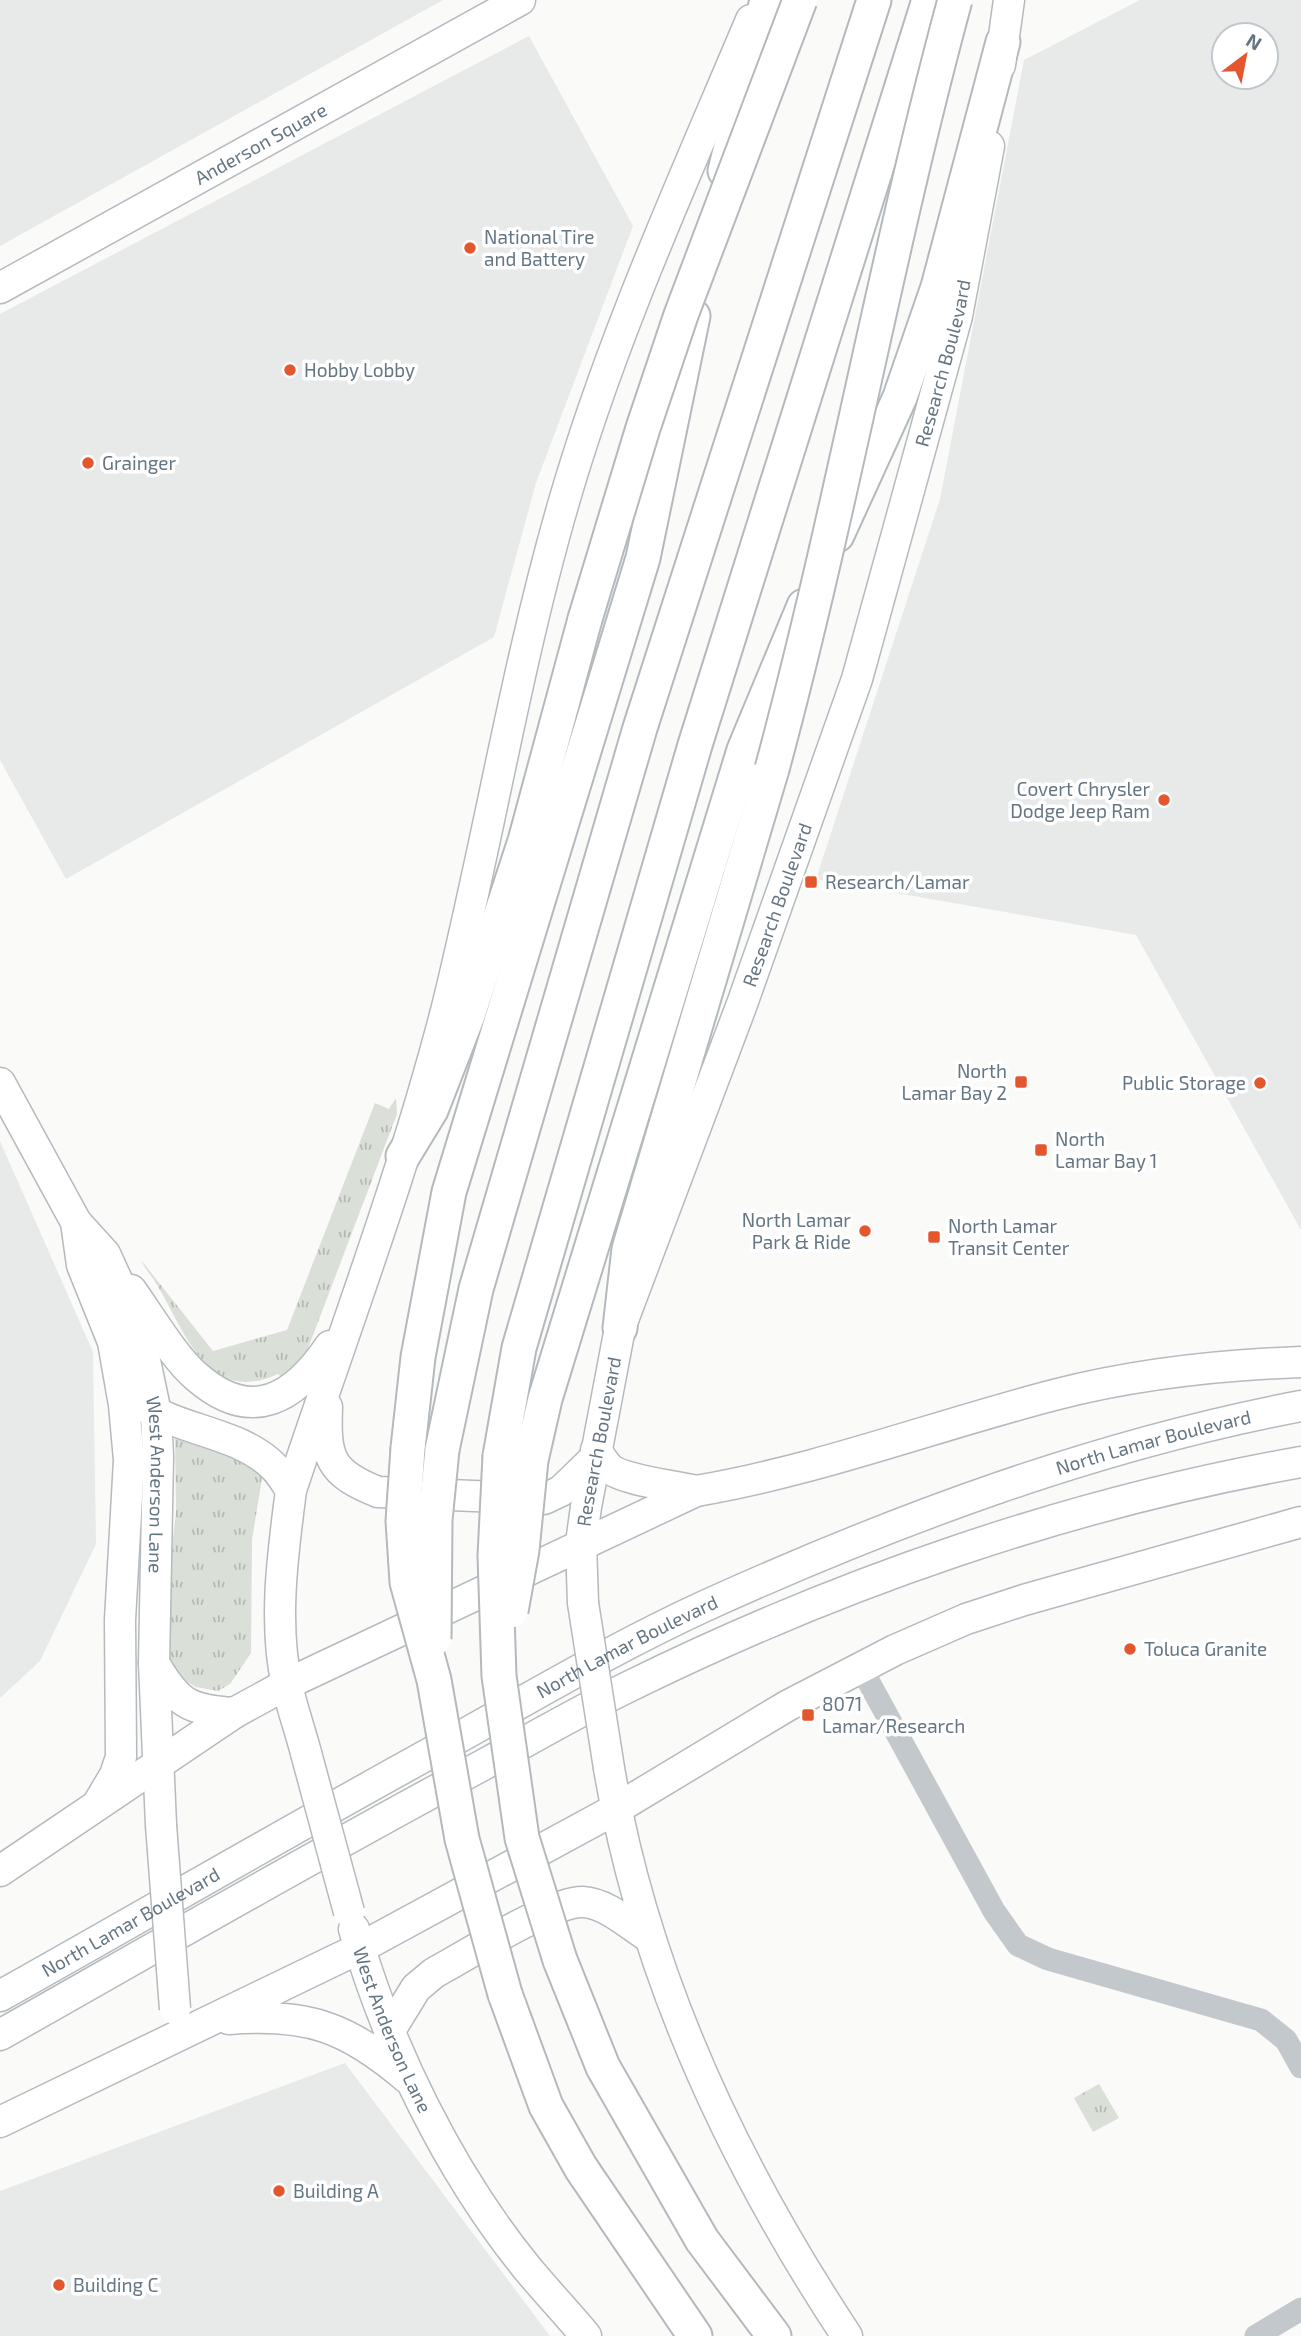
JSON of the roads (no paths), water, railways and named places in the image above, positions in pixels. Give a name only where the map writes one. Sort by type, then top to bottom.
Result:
[{"type":"highway","points":[[695,2336],[581,2168],[546,2106],[505,1994],[462,1839],[434,1680],[407,1582],[403,1521],[418,1357],[449,1192],[643,558],[734,129],[767,0]]},
{"type":"highway","points":[[403,1156],[431,1110],[468,1015],[524,841],[585,619],[677,328],[800,0]]},
{"type":"highway","points":[[434,1680],[435,1520],[442,1450],[476,1289],[640,728],[874,0]]},
{"type":"highway","points":[[774,2336],[702,2240],[610,2078],[560,1960],[522,1838],[499,1676],[522,1550],[515,1458],[519,1348],[695,745],[929,0]]},
{"type":"highway","points":[[620,1328],[629,1249],[772,769],[821,580],[872,337],[955,0]]},
{"type":"highway","points":[[515,1458],[549,1388],[744,750],[784,652],[900,397],[937,287],[1003,42]]},
{"type":"main road","name":"Anderson Square","points":[[0,288],[520,0]]},
{"type":"main road","points":[[287,1684],[282,1619],[284,1542],[291,1490],[403,1156],[446,1011],[517,682],[564,501],[662,229],[760,0]]},
{"type":"main road","name":"Research Boulevard","points":[[616,1809],[583,1603],[582,1543],[595,1455],[620,1328],[742,1004],[857,679],[957,316],[986,164],[1010,0]]},
{"type":"main road","name":"West Anderson Lane","points":[[0,1083],[76,1222],[105,1254],[126,1300],[143,1351],[156,1413],[158,1521],[154,1663],[161,1825],[175,2008],[168,2042]]},
{"type":"main road","name":"West Anderson Lane","points":[[76,1222],[82,1265],[113,1342],[129,1460],[120,1620],[121,1757],[115,1775],[95,1809]]},
{"type":"main road","points":[[105,1254],[195,1376],[223,1396],[250,1402],[280,1398],[306,1378],[348,1319]]},
{"type":"main road","points":[[0,1871],[234,1713],[287,1684],[696,1491],[756,1480],[842,1459],[937,1428],[1112,1382],[1240,1365],[1301,1362]]},
{"type":"main road","points":[[119,1373],[136,1400],[156,1413],[244,1447],[274,1467],[291,1490]]},
{"type":"main road","points":[[328,1379],[326,1445],[330,1456],[357,1484],[378,1492],[544,1499],[561,1491],[595,1455],[610,1469],[626,1478],[657,1481],[696,1491]]},
{"type":"main road","name":"North Lamar Boulevard","points":[[0,1996],[531,1697],[706,1606],[862,1538],[993,1490],[1136,1446],[1301,1406]]},
{"type":"main road","name":"North Lamar Boulevard","points":[[0,2035],[405,1806],[627,1687],[776,1619],[887,1577],[1023,1531],[1150,1495],[1301,1462]]},
{"type":"main road","points":[[0,2122],[360,1948],[616,1809],[787,1706],[860,1666],[977,1615],[1102,1576],[1301,1522]]},
{"type":"main road","points":[[154,1663],[170,1690],[184,1703],[201,1711],[234,1713]]},
{"type":"main road","name":"West Anderson Lane","points":[[287,1684],[360,1948],[389,2032],[411,2082],[471,2186],[518,2255],[586,2336]]},
{"type":"main road","points":[[95,1809],[123,1799],[144,1807],[161,1825]]},
{"type":"main road","points":[[616,1809],[649,1937],[694,2058],[729,2133],[770,2210],[847,2336]]},
{"type":"main road","points":[[389,2032],[416,1988],[434,1973],[560,1906],[584,1902],[606,1909],[649,1937]]},
{"type":"main road","points":[[211,2020],[272,2015],[311,2020],[348,2036],[386,2060],[411,2082]]},
{"type":"street","points":[[860,1666],[994,1912],[1018,1945],[1048,1959],[1261,2020],[1286,2040],[1301,2067]]},
{"type":"street","points":[[1256,2336],[1301,2309]]},
{"type":"place","name":"National Tire and Battery","points":[[470,248]]},
{"type":"place","name":"Hobby Lobby","points":[[290,370]]},
{"type":"place","name":"Grainger","points":[[88,463]]},
{"type":"place","name":"Covert Chrysler Dodge Jeep Ram","points":[[1164,800]]},
{"type":"place","name":"Research/Lamar","points":[[811,882]]},
{"type":"place","name":"North Lamar Bay 2","points":[[1021,1082]]},
{"type":"place","name":"Public Storage","points":[[1260,1083]]},
{"type":"place","name":"North Lamar Bay 1","points":[[1041,1150]]},
{"type":"place","name":"North Lamar Park & Ride","points":[[865,1231]]},
{"type":"place","name":"North Lamar Transit Center","points":[[934,1237]]},
{"type":"place","name":"Toluca Granite","points":[[1130,1649]]},
{"type":"place","name":"8071 Lamar/Research","points":[[808,1715]]},
{"type":"place","name":"Building A","points":[[279,2191]]},
{"type":"place","name":"Building C","points":[[59,2285]]}]
